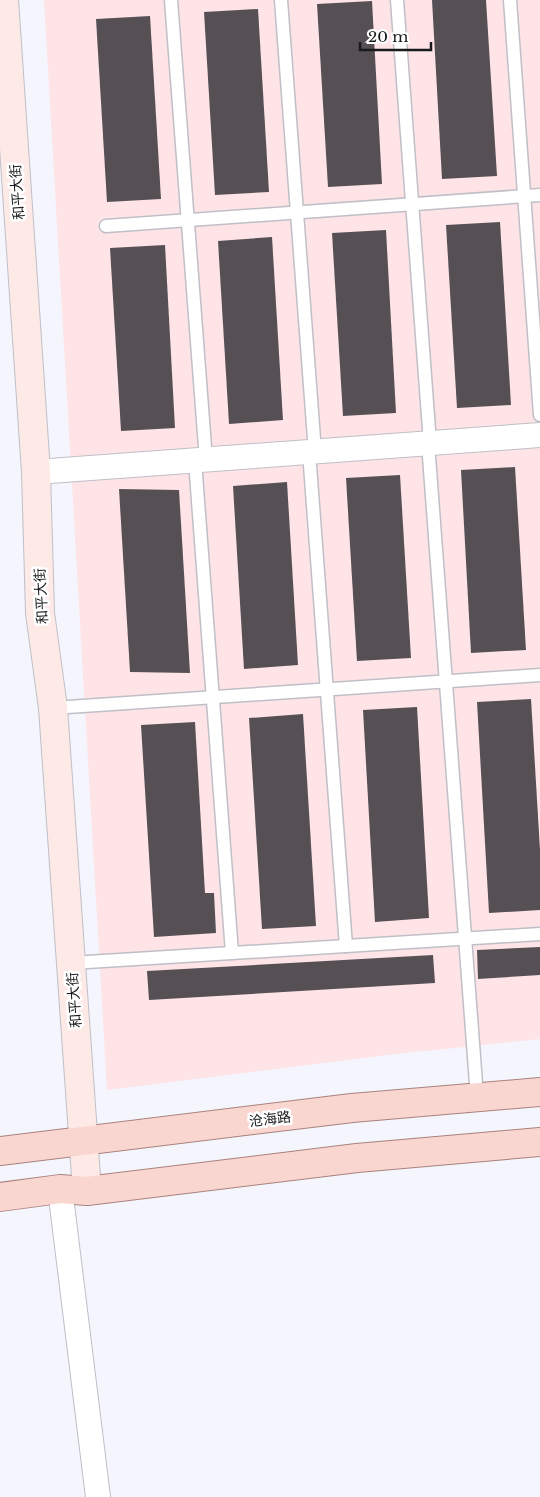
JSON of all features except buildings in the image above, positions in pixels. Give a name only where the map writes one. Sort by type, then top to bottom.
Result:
[{"type":"main road","name":"沧海路","points":[[0,1151],[352,1108],[540,1092]]},
{"type":"main road","points":[[0,1197],[60,1190],[87,1191],[357,1158],[540,1142]]},
{"type":"street","name":"和平大街","points":[[4,0],[36,472],[40,613],[53,708],[87,1191]]},
{"type":"street","points":[[36,472],[540,435]]},
{"type":"street","points":[[60,1190],[98,1497]]},
{"type":"lane","points":[[171,0],[188,220],[213,697],[232,953]]},
{"type":"lane","points":[[281,0],[297,212],[326,690],[346,946]]},
{"type":"lane","points":[[397,0],[477,1097]]},
{"type":"lane","points":[[510,0],[540,415]]},
{"type":"lane","points":[[106,226],[540,195]]},
{"type":"lane","points":[[53,708],[540,675]]},
{"type":"lane","points":[[71,963],[540,934]]},
{"type":"shaded area","points":[[44,0],[540,0],[540,1039],[396,1054],[107,1090]]}]
